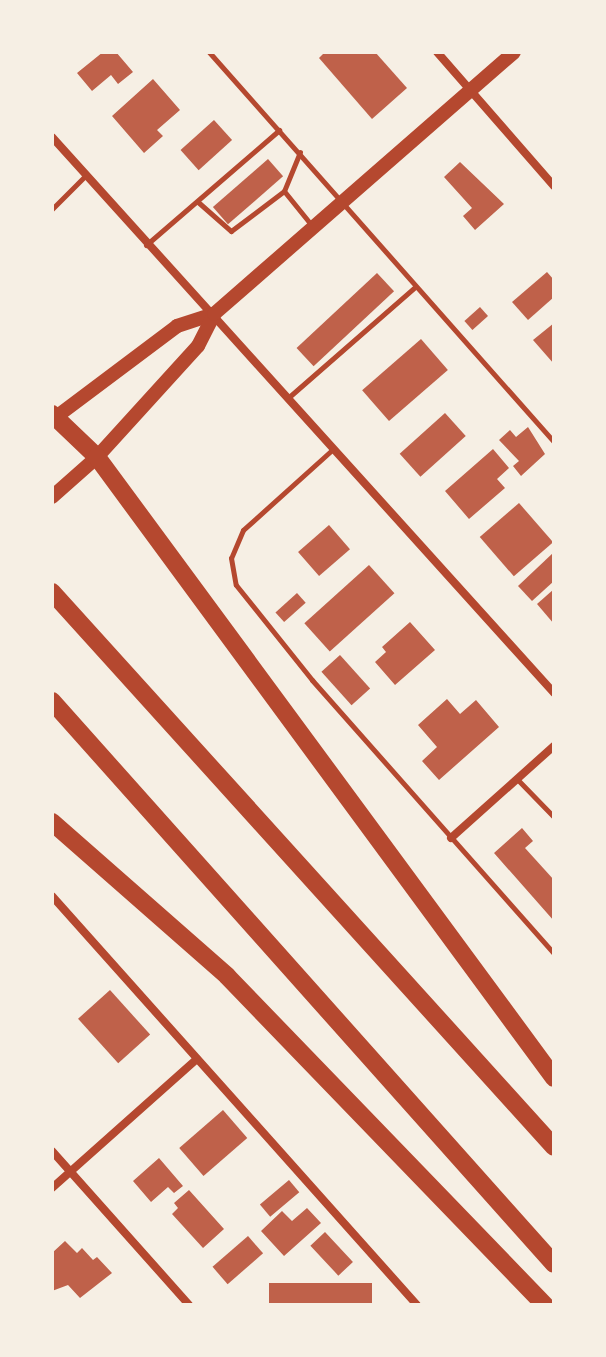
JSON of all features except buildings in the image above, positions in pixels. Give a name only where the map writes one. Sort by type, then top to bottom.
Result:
[{"type":"highway","points":[[53,417],[97,457],[554,1078]]},
{"type":"highway","points":[[52,592],[554,1147]]},
{"type":"highway","points":[[52,701],[554,1264]]},
{"type":"highway","points":[[52,822],[227,976],[545,1305]]},
{"type":"main road","points":[[53,417],[177,326],[214,314],[514,52]]},
{"type":"main road","points":[[52,497],[97,457],[198,346],[214,314]]},
{"type":"street","points":[[437,52],[554,186]]},
{"type":"street","points":[[52,137],[146,245],[214,314],[554,693]]},
{"type":"street","points":[[451,838],[554,746]]},
{"type":"street","points":[[53,894],[417,1305]]},
{"type":"street","points":[[52,1188],[197,1059]]},
{"type":"street","points":[[52,1151],[189,1305]]},
{"type":"lane","points":[[209,52],[554,442]]},
{"type":"lane","points":[[146,245],[279,130]]},
{"type":"lane","points":[[198,202],[231,231],[284,191],[300,152]]},
{"type":"lane","points":[[52,209],[85,176]]},
{"type":"lane","points":[[284,191],[314,228]]},
{"type":"lane","points":[[289,397],[415,287]]},
{"type":"lane","points":[[334,448],[243,530],[231,558],[232,576],[275,637],[554,954]]},
{"type":"lane","points":[[517,779],[554,817]]}]
